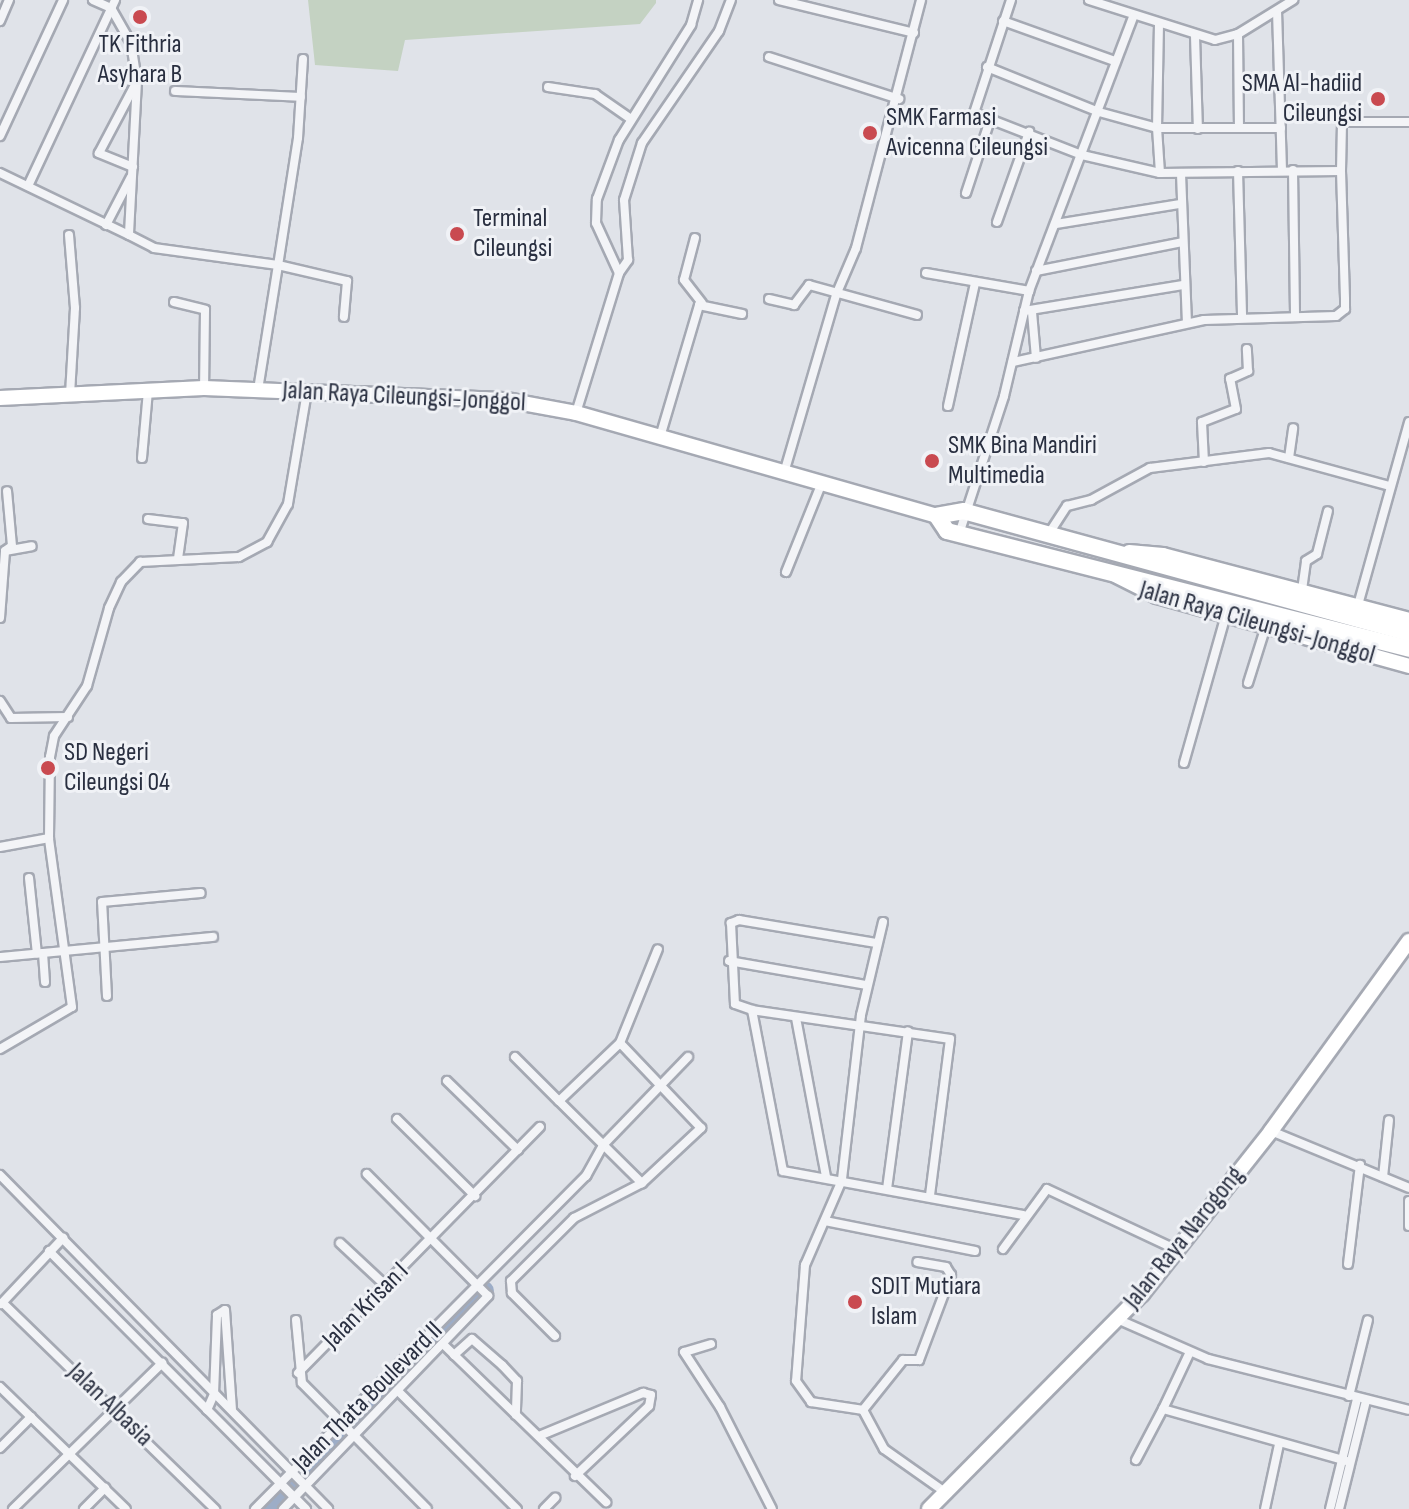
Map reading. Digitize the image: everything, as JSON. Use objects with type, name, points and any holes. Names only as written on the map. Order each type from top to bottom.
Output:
[{"type":"highway","name":"Jalan Raya Cileungsi-Jonggol","points":[[1409,633],[964,511],[937,516],[947,531],[1155,581],[1409,649]]},
{"type":"main road","name":"Jalan Raya Cileungsi-Jonggol","points":[[0,398],[204,388],[506,400],[576,413],[937,516]]},
{"type":"main road","name":"Jalan Raya Cileungsi-Jonggol","points":[[1109,552],[1163,555],[1409,620]]},
{"type":"main road","name":"Jalan Raya Cileungsi-Jonggol","points":[[1110,570],[1131,587],[1409,666]]},
{"type":"main road","name":"Jalan Raya Narogong","points":[[929,1509],[1117,1319],[1177,1250],[1271,1131],[1409,941]]},
{"type":"street","points":[[0,21],[9,0]]},
{"type":"street","points":[[0,136],[63,0]]},
{"type":"street","points":[[93,0],[113,4]]},
{"type":"street","points":[[619,273],[601,239],[597,199],[631,119],[691,25],[698,0]]},
{"type":"street","points":[[576,413],[630,245],[624,200],[642,143],[719,31],[731,0]]},
{"type":"street","points":[[779,0],[914,33]]},
{"type":"street","points":[[784,474],[836,295],[856,248],[899,99],[921,0]]},
{"type":"street","points":[[1011,0],[972,110],[1082,155],[1160,173],[1341,171]]},
{"type":"street","points":[[1089,0],[1159,25],[1215,40],[1238,34],[1277,11],[1287,1]]},
{"type":"street","points":[[113,4],[131,43],[137,81],[129,235]]},
{"type":"street","points":[[28,186],[113,4]]},
{"type":"street","points":[[1277,11],[1282,170]]},
{"type":"street","points":[[1036,358],[1028,312],[1029,291],[1134,15]]},
{"type":"street","points":[[1003,21],[1115,61]]},
{"type":"street","points":[[1159,25],[1157,128],[1160,173]]},
{"type":"street","points":[[1238,34],[1239,128]]},
{"type":"street","points":[[1195,36],[1198,129]]},
{"type":"street","points":[[769,57],[899,99]]},
{"type":"street","points":[[258,390],[301,97],[303,59]]},
{"type":"street","points":[[987,67],[1099,112],[1157,128],[1281,128]]},
{"type":"street","points":[[133,170],[99,153],[137,81]]},
{"type":"street","points":[[548,87],[595,94],[631,119]]},
{"type":"street","points":[[175,91],[301,97]]},
{"type":"street","points":[[966,193],[991,117]]},
{"type":"street","points":[[1013,362],[1187,323],[1242,316],[1336,316],[1345,309],[1342,122],[1409,122]]},
{"type":"street","points":[[997,222],[1029,132]]},
{"type":"street","points":[[106,225],[133,170]]},
{"type":"street","points":[[1293,170],[1295,316]]},
{"type":"street","points":[[1238,171],[1242,316]]},
{"type":"street","points":[[0,173],[154,248],[278,265],[347,281],[344,317]]},
{"type":"street","points":[[1181,174],[1183,285],[1187,323]]},
{"type":"street","points":[[1056,224],[1180,204]]},
{"type":"street","points":[[69,235],[75,308],[70,394]]},
{"type":"street","points":[[695,238],[684,280],[702,303],[742,314]]},
{"type":"street","points":[[1036,271],[1182,242]]},
{"type":"street","points":[[926,273],[1029,291]]},
{"type":"street","points":[[948,406],[975,283]]},
{"type":"street","points":[[769,299],[794,305],[806,284],[836,295],[917,315]]},
{"type":"street","points":[[1028,312],[1183,285]]},
{"type":"street","points":[[174,302],[205,310],[204,388]]},
{"type":"street","points":[[660,437],[702,303]]},
{"type":"street","points":[[959,534],[1028,312]]},
{"type":"street","points":[[1204,462],[1202,422],[1236,409],[1230,379],[1248,371],[1247,349]]},
{"type":"street","points":[[142,458],[148,391]]},
{"type":"street","points":[[0,1049],[72,1007],[67,951],[49,838],[51,745],[87,686],[121,582],[140,562],[248,555],[275,533],[288,504],[307,392]]},
{"type":"street","points":[[1358,605],[1409,422]]},
{"type":"street","points":[[1289,458],[1293,428]]},
{"type":"street","points":[[1048,536],[1067,506],[1091,500],[1150,468],[1260,454],[1289,458],[1390,486]]},
{"type":"street","points":[[786,572],[821,485]]},
{"type":"street","points":[[3,550],[12,546],[7,491]]},
{"type":"street","points":[[1302,590],[1306,561],[1317,554],[1328,511]]},
{"type":"street","points":[[148,519],[183,523],[178,559]]},
{"type":"street","points":[[3,550],[32,546]]},
{"type":"street","points":[[0,618],[3,550]]},
{"type":"street","points":[[1184,763],[1226,615]]},
{"type":"street","points":[[1248,683],[1266,626]]},
{"type":"street","points":[[0,701],[11,718],[68,717]]},
{"type":"street","points":[[0,847],[49,838]]},
{"type":"street","points":[[29,878],[45,982]]},
{"type":"street","points":[[107,996],[102,902],[201,893]]},
{"type":"street","points":[[876,943],[739,920],[730,927],[729,961],[735,1004],[796,1018],[950,1039],[930,1196]]},
{"type":"street","points":[[863,1410],[811,1402],[796,1381],[805,1265],[842,1180],[860,1027],[883,922]]},
{"type":"street","points":[[0,957],[213,937]]},
{"type":"street","points":[[559,1101],[620,1043],[658,949]]},
{"type":"street","points":[[729,961],[867,985]]},
{"type":"street","points":[[752,1010],[779,1165],[790,1175],[826,1177],[1023,1215]]},
{"type":"street","points":[[796,1018],[826,1177]]},
{"type":"street","points":[[887,1189],[908,1031]]},
{"type":"street","points":[[555,1336],[509,1285],[574,1218],[642,1183],[701,1128],[620,1043]]},
{"type":"street","points":[[515,1057],[642,1183]]},
{"type":"street","name":"Jalan Thata Boulevard II","points":[[255,1509],[288,1491],[299,1480],[343,1428],[478,1283],[586,1176],[604,1144],[688,1057]]},
{"type":"street","points":[[447,1081],[518,1150]]},
{"type":"street","points":[[397,1119],[475,1196]]},
{"type":"street","points":[[1383,1177],[1389,1120]]},
{"type":"street","name":"Jalan Krisan I","points":[[298,1373],[435,1239],[540,1127]]},
{"type":"street","points":[[1271,1131],[1360,1165],[1409,1188]]},
{"type":"street","points":[[1348,1264],[1360,1165]]},
{"type":"street","points":[[367,1174],[478,1283]]},
{"type":"street","points":[[0,1175],[328,1509]]},
{"type":"street","points":[[1003,1249],[1023,1215],[1047,1189],[1177,1250]]},
{"type":"street","points":[[1409,1201],[1409,1226]]},
{"type":"street","points":[[825,1221],[975,1251]]},
{"type":"street","points":[[1,1304],[63,1238]]},
{"type":"street","points":[[340,1243],[385,1285]]},
{"type":"street","points":[[49,1251],[306,1509]]},
{"type":"street","points":[[863,1410],[903,1360],[919,1360],[951,1275],[946,1267],[917,1262]]},
{"type":"street","name":"Jalan Thata Boulevard II","points":[[283,1509],[288,1491],[353,1437],[444,1345],[488,1292],[478,1283]]},
{"type":"street","name":"Jalan Albasia","points":[[1,1304],[114,1408],[215,1509]]},
{"type":"street","points":[[207,1410],[214,1394],[217,1315],[225,1310],[230,1323],[232,1409]]},
{"type":"street","points":[[1117,1319],[1190,1352],[1357,1399],[1409,1410]]},
{"type":"street","points":[[296,1320],[298,1373],[343,1428],[427,1509]]},
{"type":"street","points":[[1339,1509],[1368,1320]]},
{"type":"street","points":[[454,1355],[472,1339],[502,1365],[517,1381],[516,1415]]},
{"type":"street","points":[[711,1344],[684,1352],[720,1407],[772,1509]]},
{"type":"street","points":[[444,1345],[539,1436],[575,1476],[606,1502]]},
{"type":"street","points":[[1136,1460],[1190,1352]]},
{"type":"street","points":[[13,1509],[162,1363]]},
{"type":"street","points":[[0,1387],[126,1509]]},
{"type":"street","points":[[399,1392],[517,1509]]},
{"type":"street","points":[[539,1436],[643,1393],[651,1395],[649,1406],[575,1476]]},
{"type":"street","points":[[1163,1409],[1346,1461]]},
{"type":"street","points":[[863,1410],[884,1449],[945,1492]]},
{"type":"street","points":[[0,1448],[31,1417]]},
{"type":"street","points":[[1265,1509],[1279,1444]]},
{"type":"street","points":[[1330,1509],[1346,1461]]},
{"type":"street","points":[[84,1509],[105,1488]]},
{"type":"street","points":[[544,1509],[555,1498]]},
{"type":"green space","points":[[308,0],[656,0],[656,3],[640,24],[405,40],[398,71],[315,65]]},
{"type":"waterway","points":[[268,1509],[484,1291]]},
{"type":"place","name":"TK Fithria Asyhara B","points":[[140,17]]},
{"type":"place","name":"SMA Al-hadiid Cileungsi","points":[[1378,99]]},
{"type":"place","name":"SMK Farmasi Avicenna Cileungsi","points":[[870,133]]},
{"type":"place","name":"Terminal Cileungsi","points":[[457,234]]},
{"type":"place","name":"SMK Bina Mandiri Multimedia","points":[[932,461]]},
{"type":"place","name":"SD Negeri Cileungsi 04","points":[[48,768]]},
{"type":"place","name":"SDIT Mutiara Islam","points":[[855,1302]]}]
